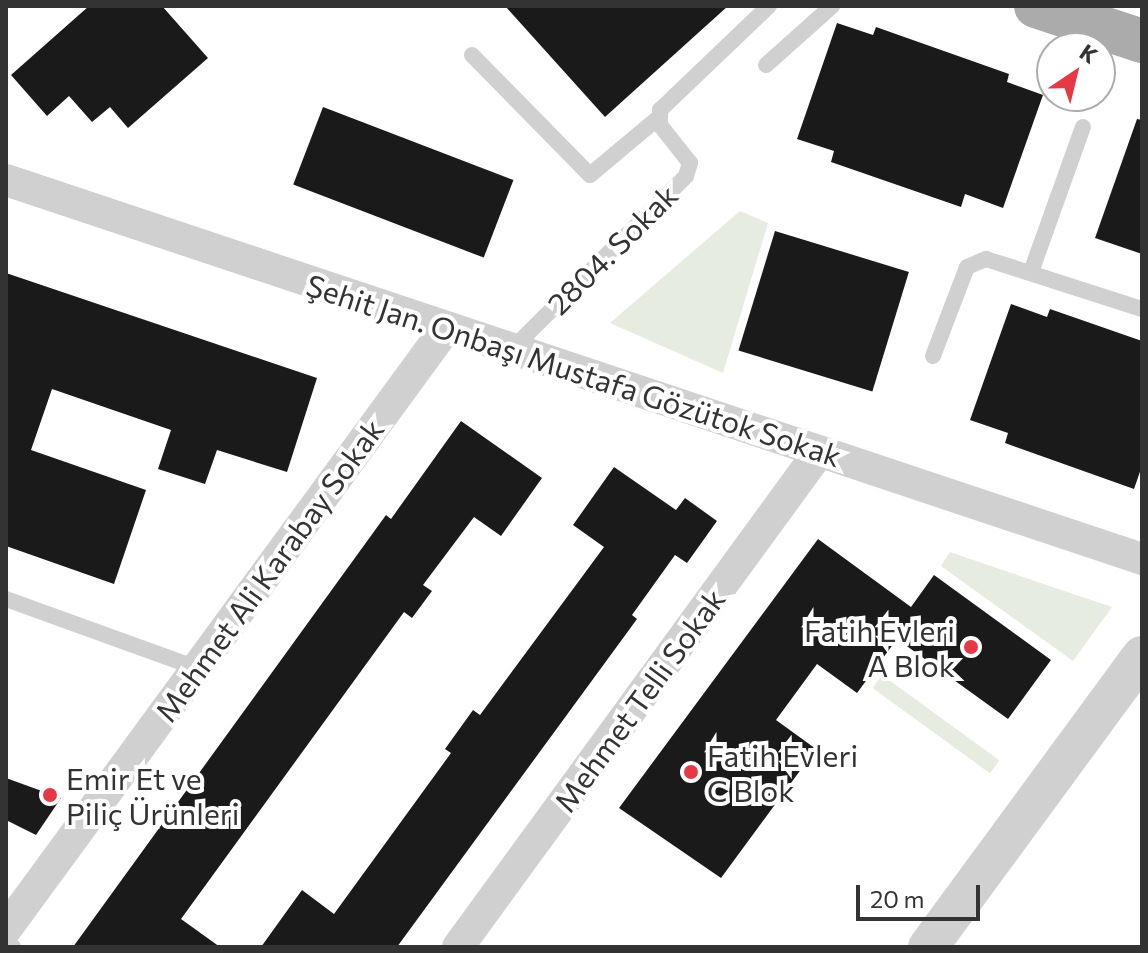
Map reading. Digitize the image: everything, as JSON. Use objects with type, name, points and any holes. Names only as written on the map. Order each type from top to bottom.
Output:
[{"type":"main road","points":[[1036,6],[1142,41]]},
{"type":"street","name":"Şehit Jan. Onbaşı Mustafa Gözütok Sokak","points":[[6,180],[1142,559]]},
{"type":"street","name":"Mehmet Ali Karabay Sokak","points":[[6,929],[447,327]]},
{"type":"street","name":"Mehmet Telli Sokak","points":[[458,947],[819,452]]},
{"type":"street","points":[[928,947],[1142,656]]},
{"type":"lane","points":[[472,55],[590,175],[657,119],[665,105],[769,6]]},
{"type":"lane","points":[[766,65],[832,6]]},
{"type":"lane","name":"2804. Sokak","points":[[512,349],[689,171],[687,157],[657,119]]},
{"type":"lane","points":[[1031,272],[1083,127]]},
{"type":"lane","points":[[933,356],[967,267],[986,259],[1142,309]]},
{"type":"lane","points":[[6,599],[197,668]]},
{"type":"lane","points":[[6,942],[13,947]]},
{"type":"shaded area","points":[[740,211],[768,223],[723,373],[610,323]]},
{"type":"shaded area","points":[[950,552],[1112,607],[1073,661],[941,566]]},
{"type":"shaded area","points":[[882,675],[999,760],[990,773],[873,688]]},
{"type":"building","points":[[89,6],[162,6],[208,58],[128,128],[110,107],[92,122],[69,96],[47,116],[11,75]]},
{"type":"building","points":[[505,6],[728,6],[605,117]]},
{"type":"building","points":[[837,23],[873,35],[876,27],[1009,74],[1007,82],[1036,92],[1037,112],[1003,208],[965,194],[961,207],[831,162],[834,151],[797,139]]},
{"type":"building","points":[[323,107],[513,180],[484,258],[293,184]]},
{"type":"building","points":[[1137,119],[1142,120],[1142,254],[1095,238]]},
{"type":"building","points":[[775,231],[909,272],[872,391],[738,351]]},
{"type":"building","points":[[6,273],[317,378],[287,472],[217,450],[205,484],[158,469],[171,430],[52,389],[31,450],[146,490],[114,584],[6,546]]},
{"type":"building","points":[[1011,304],[1047,317],[1050,309],[1142,341],[1142,466],[1134,489],[1005,443],[1008,433],[970,420]]},
{"type":"building","points":[[461,421],[542,478],[501,536],[474,517],[423,585],[432,591],[412,618],[404,612],[181,919],[220,947],[73,947],[386,515],[391,519]]},
{"type":"building","points":[[614,467],[676,510],[685,498],[717,521],[687,563],[675,555],[632,615],[637,619],[397,947],[261,947],[302,890],[334,914],[451,753],[445,749],[473,710],[480,715],[604,547],[573,525]]},
{"type":"building","points":[[818,539],[911,607],[934,575],[1051,660],[1008,719],[897,639],[857,693],[817,664],[776,720],[816,749],[721,878],[619,808]]},
{"type":"building","points":[[6,778],[61,798],[36,835],[6,820]]},
{"type":"place","name":"Fatih Evleri A Blok","points":[[971,647]]},
{"type":"place","name":"Fatih Evleri C Blok","points":[[691,772]]},
{"type":"place","name":"Emir Et ve Piliç Ürünleri","points":[[50,795]]}]
